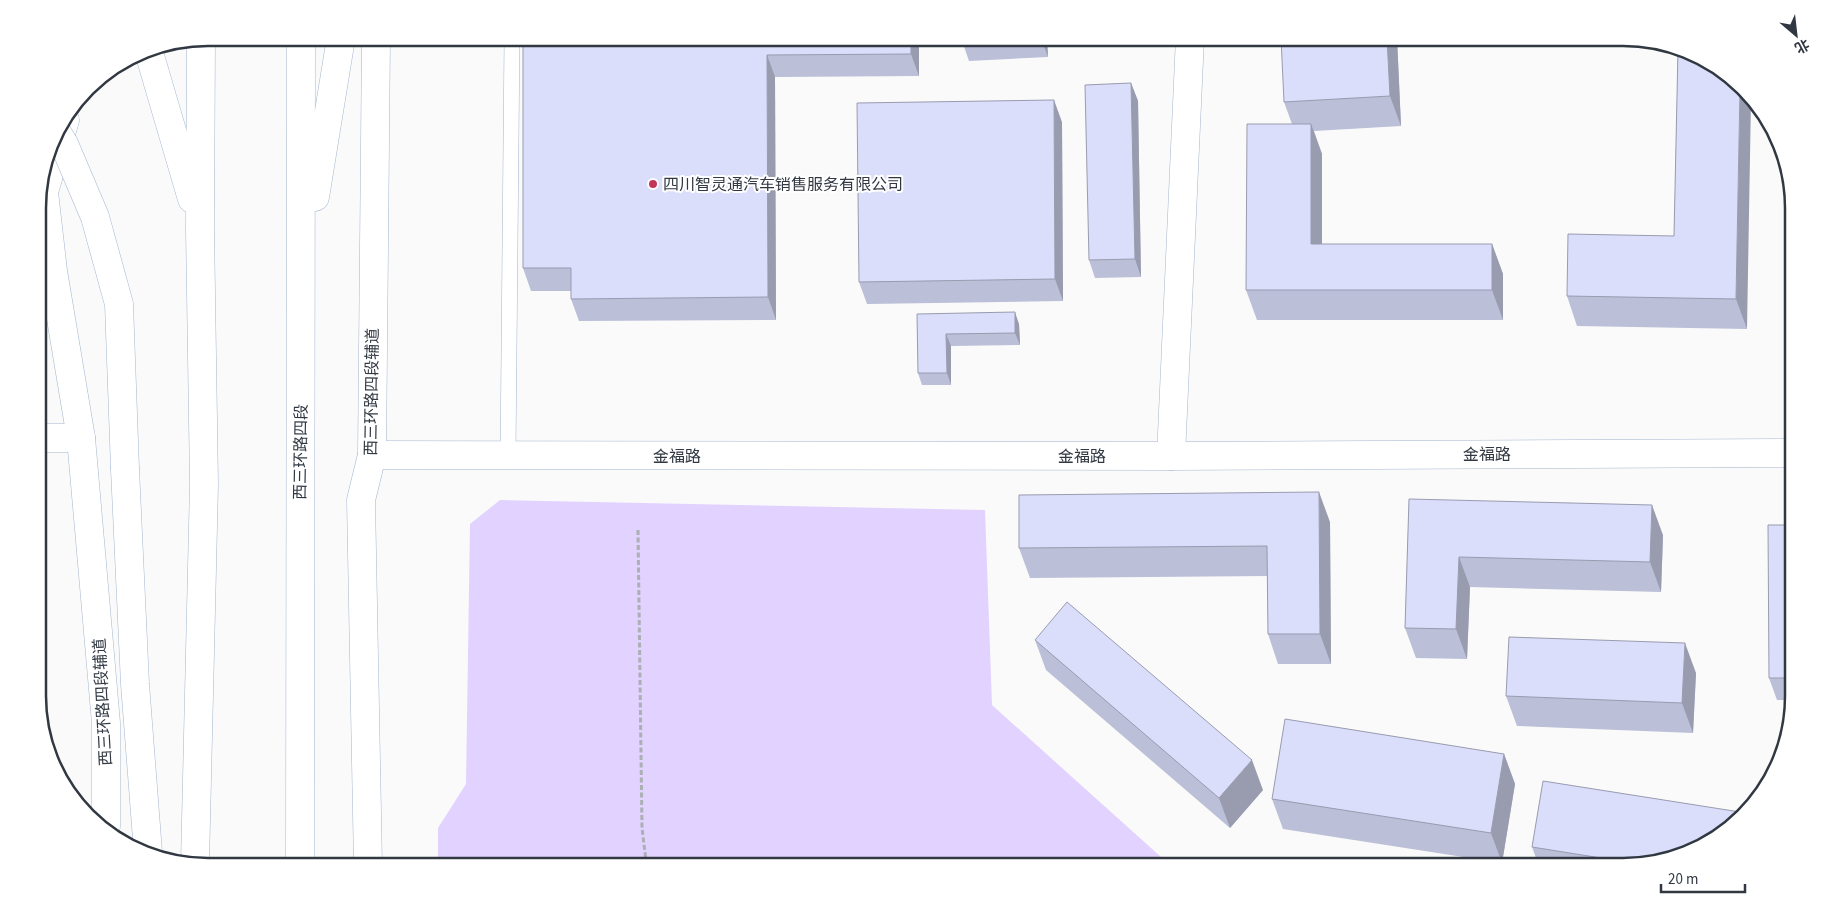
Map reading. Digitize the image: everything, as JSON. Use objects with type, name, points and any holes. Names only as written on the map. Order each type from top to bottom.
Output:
[{"type":"main road","name":"西三环路四段","points":[[300,858],[301,46]]},
{"type":"main road","points":[[302,273],[340,46]]},
{"type":"main road","name":"西三环路四段辅道","points":[[368,858],[361,500],[372,455],[376,46]]},
{"type":"main road","points":[[1170,456],[1190,46]]},
{"type":"main road","points":[[195,857],[204,484],[200,229],[201,47]]},
{"type":"main road","points":[[150,57],[200,229]]},
{"type":"main road","points":[[62,140],[95,217],[119,304],[135,684],[147,845]]},
{"type":"main road","name":"西三环路四段辅道","points":[[47,218],[53,270],[80,438],[106,723],[106,820]]},
{"type":"main road","points":[[47,438],[80,438]]},
{"type":"main road","name":"金福路","points":[[372,455],[1170,456],[1785,452]]},
{"type":"lane","points":[[508,456],[512,46]]},
{"type":"path","points":[[638,530],[642,828],[646,858]]},
{"type":"shaded area","points":[[500,500],[985,510],[992,705],[1161,857],[438,858],[438,828],[466,784],[470,524]]},
{"type":"building","name":"四川智灵通汽车销售服务有限公司","points":[[523,46],[911,46],[911,54],[767,55],[768,297],[571,299],[571,268],[523,268]]},
{"type":"building","points":[[1281,46],[1387,46],[1390,96],[1284,102]]},
{"type":"building","points":[[1678,56],[1713,74],[1740,97],[1736,299],[1567,296],[1568,234],[1674,236]]},
{"type":"building","points":[[1131,83],[1135,259],[1089,260],[1085,85]]},
{"type":"building","points":[[1054,100],[1055,279],[859,282],[857,103]]},
{"type":"building","points":[[1247,124],[1311,124],[1311,244],[1492,244],[1492,290],[1246,290]]},
{"type":"building","points":[[1015,312],[1015,333],[946,334],[947,373],[918,373],[917,314]]},
{"type":"building","points":[[1319,492],[1320,634],[1268,634],[1267,546],[1019,548],[1019,495]]},
{"type":"building","points":[[1409,499],[1652,505],[1650,562],[1459,557],[1456,629],[1405,628]]},
{"type":"building","points":[[1768,525],[1785,525],[1785,678],[1769,678]]},
{"type":"building","points":[[1067,602],[1252,760],[1219,798],[1035,640]]},
{"type":"building","points":[[1509,637],[1685,643],[1682,703],[1506,696]]},
{"type":"building","points":[[1285,719],[1504,754],[1491,833],[1272,799]]},
{"type":"building","points":[[1543,781],[1735,811],[1713,830],[1694,841],[1654,855],[1595,857],[1532,847]]},
{"type":"place","name":"四川智灵通汽车销售服务有限公司","points":[[653,184]]}]
